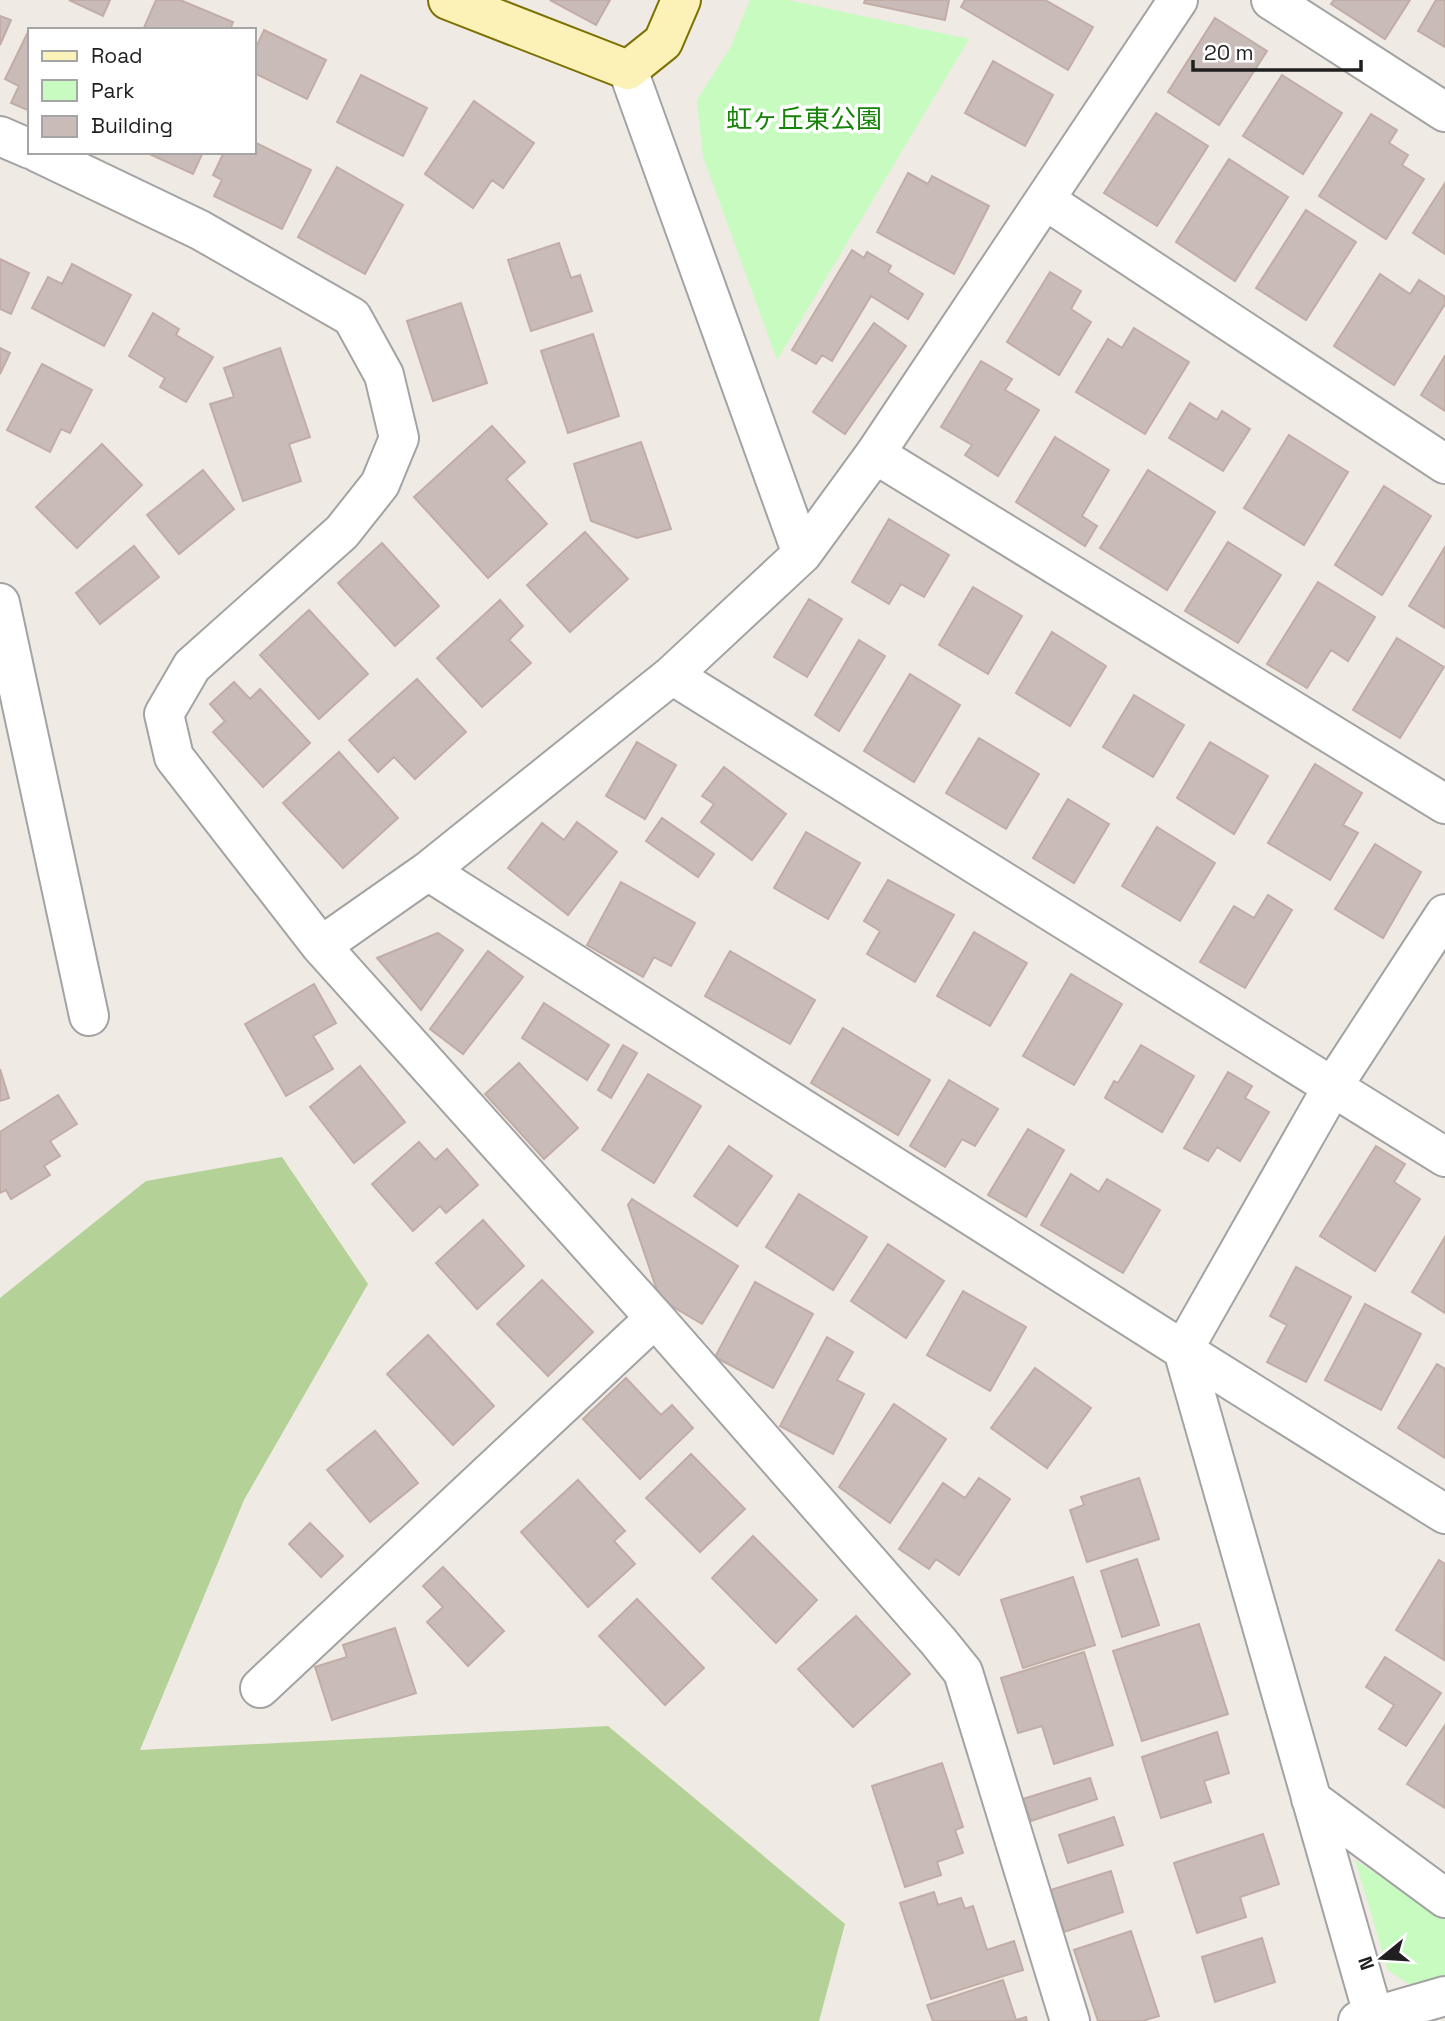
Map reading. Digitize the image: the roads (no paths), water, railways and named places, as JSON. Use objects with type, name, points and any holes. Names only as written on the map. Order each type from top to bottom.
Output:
[{"type":"street","points":[[448,0],[628,70],[802,554]]},
{"type":"street","points":[[628,70],[663,42],[681,0]]},
{"type":"street","points":[[321,946],[428,871],[672,675],[802,554],[875,454],[1178,0]]},
{"type":"street","points":[[1271,0],[1445,112]]},
{"type":"street","points":[[0,136],[28,148]]},
{"type":"street","points":[[41,154],[200,230],[352,317],[384,375],[399,438],[380,484],[342,532],[192,666],[164,714],[174,757],[321,946],[655,1318],[963,1672],[1070,2021]]},
{"type":"street","points":[[1045,200],[1445,464]]},
{"type":"street","points":[[875,454],[1445,804]]},
{"type":"street","points":[[0,603],[89,1016]]},
{"type":"street","points":[[672,675],[1445,1157]]},
{"type":"street","points":[[428,871],[1445,1514]]},
{"type":"street","points":[[1445,914],[1333,1086],[1183,1350],[1311,1799],[1369,2020],[1445,1996]]},
{"type":"street","points":[[260,1688],[655,1318]]},
{"type":"street","points":[[1311,1799],[1445,1898]]},
{"type":"park label","name":"虹ヶ丘東公園","points":[[804,119]]}]
